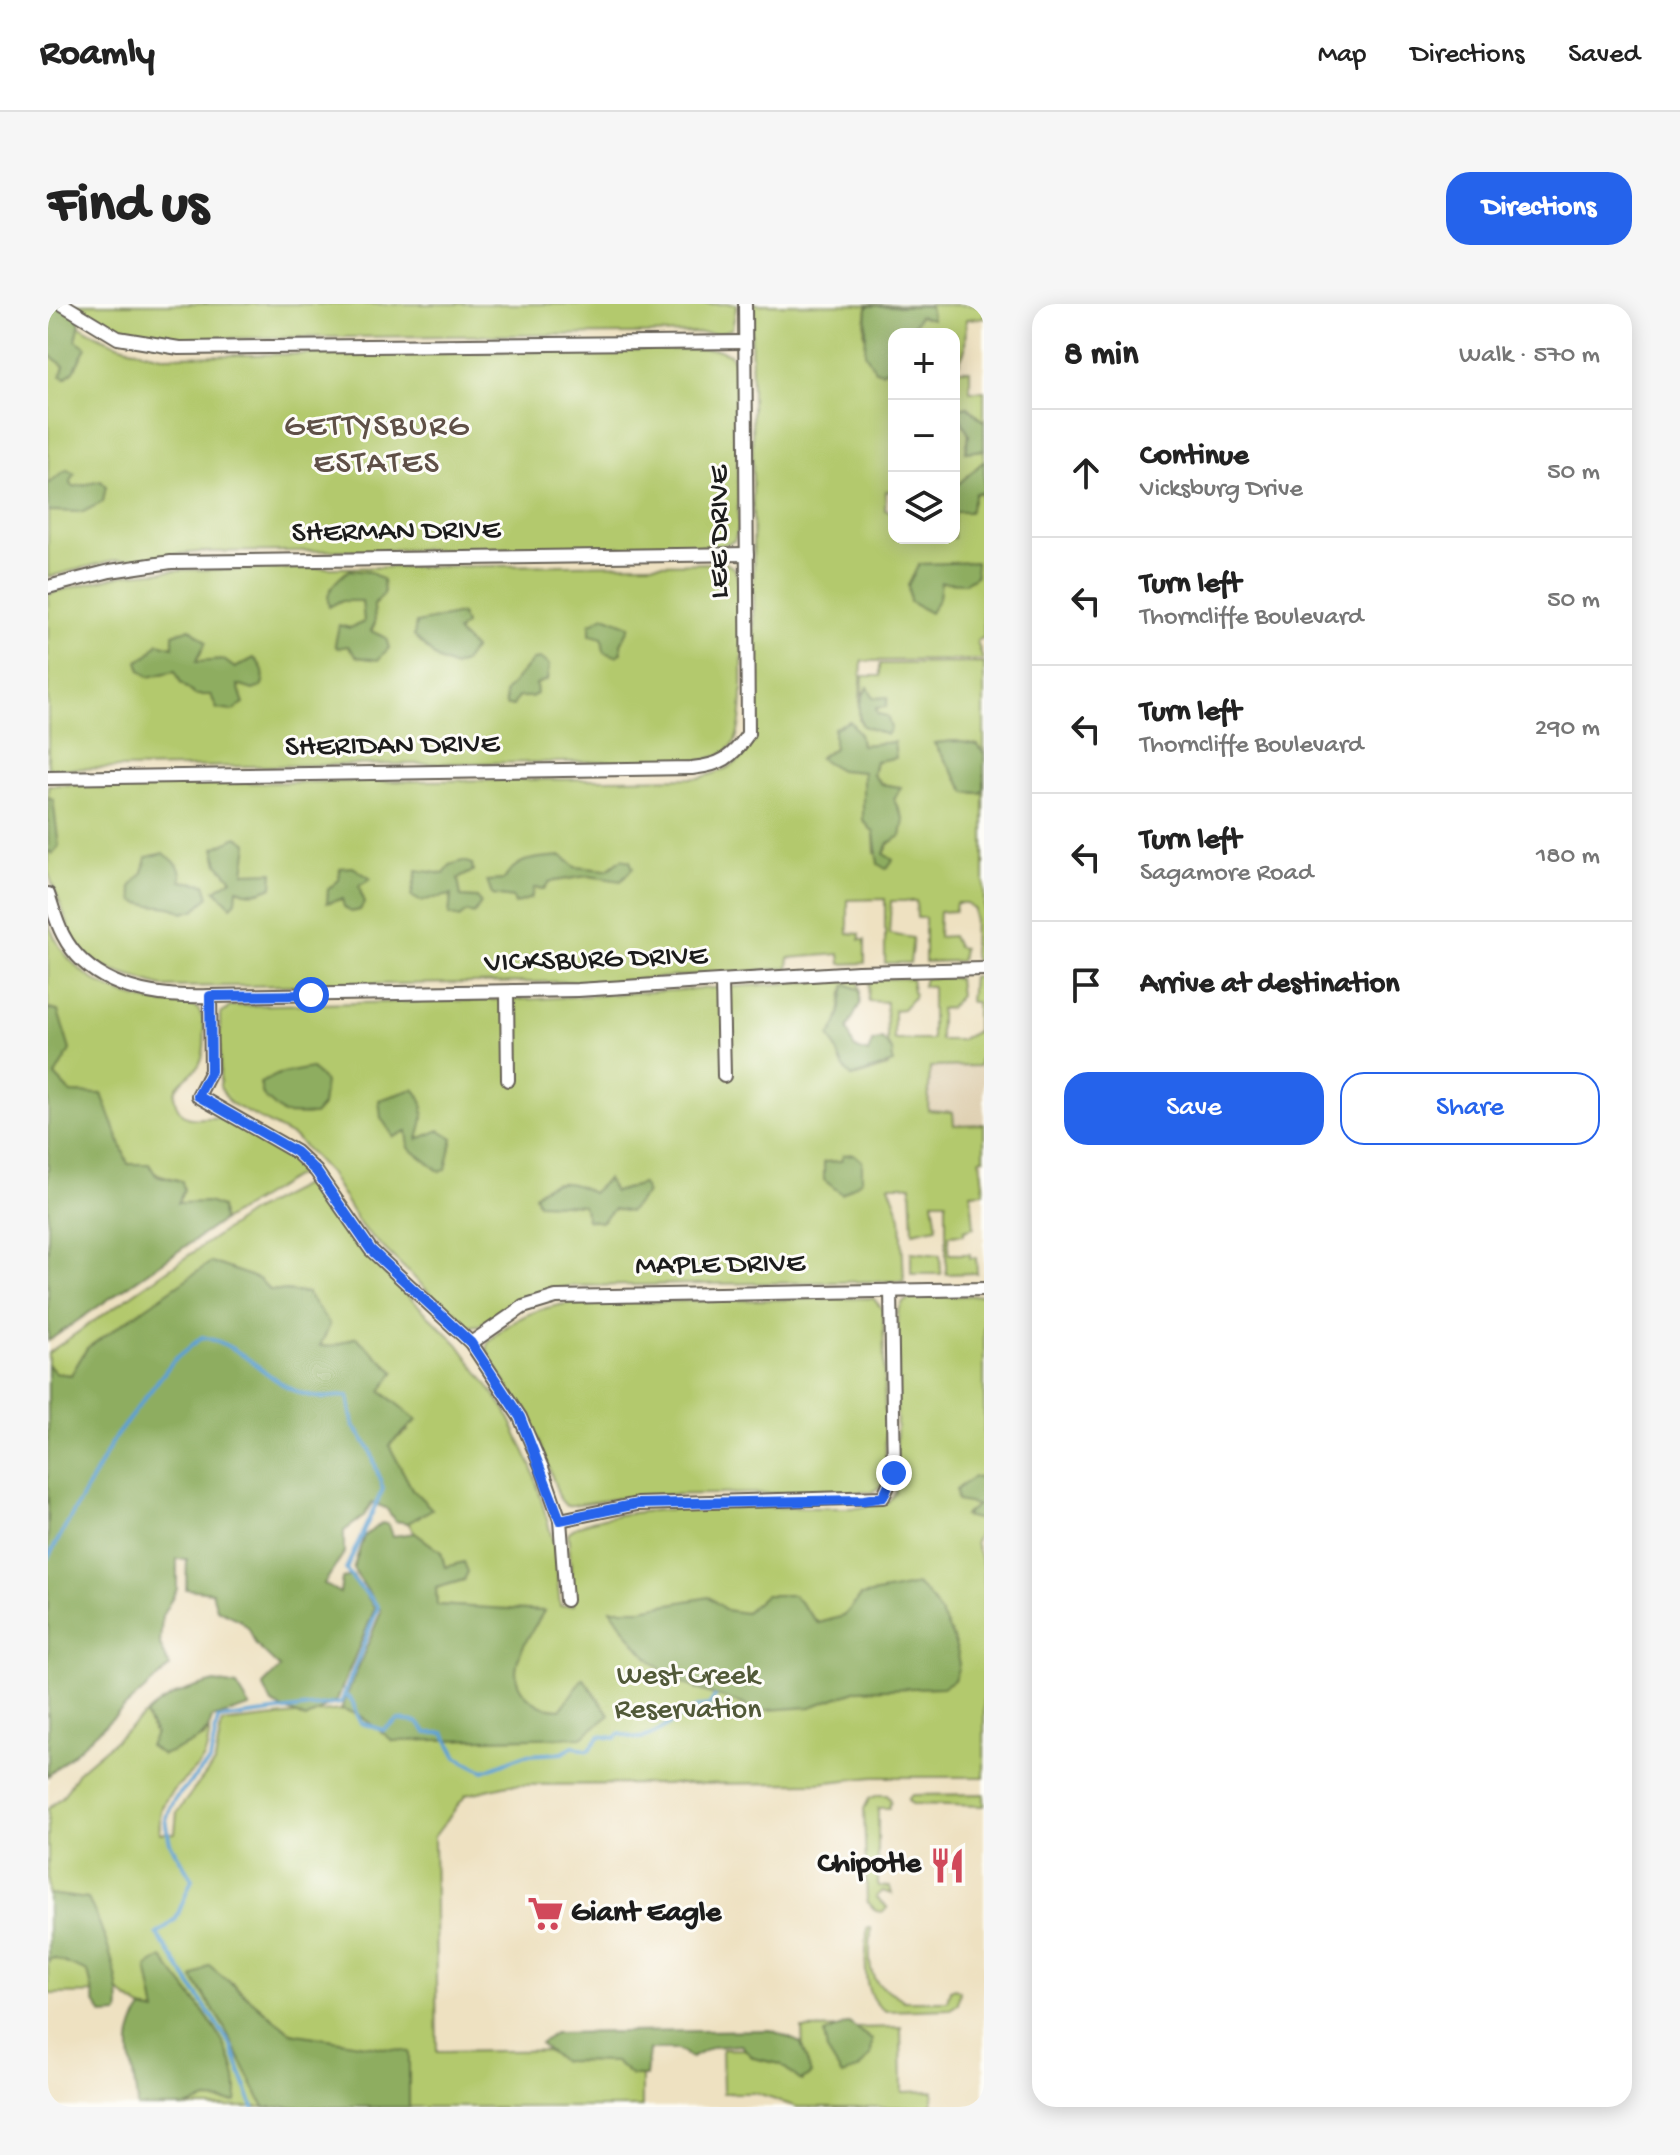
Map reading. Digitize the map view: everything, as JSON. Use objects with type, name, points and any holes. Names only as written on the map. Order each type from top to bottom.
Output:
[{"type":"street","points":[[62,304],[118,338],[179,348],[745,342]]},
{"type":"street","name":"LEE DRIVE","points":[[734,756],[748,734],[745,304]]},
{"type":"street","name":"SHERMAN DRIVE","points":[[48,587],[110,571],[162,563],[747,554]]},
{"type":"street","name":"SHERIDAN DRIVE","points":[[48,778],[692,768],[714,766],[734,756]]},
{"type":"street","name":"VICKSBURG DRIVE","points":[[48,894],[64,938],[89,968],[142,992],[210,996],[507,992],[858,972],[984,969]]},
{"type":"street","points":[[722,982],[724,1076]]},
{"type":"street","points":[[507,992],[508,1080]]},
{"type":"street","points":[[210,996],[211,1071],[198,1096],[296,1152],[316,1171],[371,1250],[471,1343],[520,1417],[560,1520],[566,1600]]},
{"type":"street","name":"MAPLE DRIVE","points":[[471,1343],[523,1307],[552,1297],[984,1289]]},
{"type":"street","points":[[560,1520],[637,1504],[864,1500],[883,1497],[894,1473],[891,1290]]},
{"type":"shaded area","points":[[984,1065],[984,1124],[837,1128],[835,1068]]},
{"type":"green space","points":[[48,304],[102,338],[162,356],[717,349],[730,354],[737,367],[738,529],[734,541],[721,546],[200,552],[114,560],[48,577]]},
{"type":"green space","points":[[48,304],[71,311],[80,323],[76,340],[86,347],[74,371],[65,378],[61,376],[64,366],[48,354]]},
{"type":"green space","points":[[75,304],[737,304],[732,329],[719,333],[172,339],[127,331]]},
{"type":"green space","points":[[751,304],[984,305],[984,318],[966,319],[965,349],[960,361],[960,328],[894,328],[867,307],[864,334],[882,372],[888,368],[888,491],[885,510],[888,511],[888,544],[960,544],[960,512],[969,512],[975,493],[981,493],[984,637],[977,641],[983,660],[862,661],[859,719],[863,726],[878,714],[868,688],[862,694],[863,676],[880,676],[880,664],[984,663],[984,754],[977,745],[955,741],[934,743],[966,792],[981,793],[984,789],[984,961],[975,961],[973,955],[974,909],[966,903],[956,903],[955,911],[939,912],[938,937],[952,936],[957,947],[963,948],[961,961],[925,962],[925,918],[917,918],[916,901],[891,901],[889,934],[913,938],[910,963],[885,963],[885,899],[848,900],[848,933],[860,934],[860,940],[865,940],[865,963],[841,964],[840,954],[789,958],[788,968],[620,981],[165,987],[113,971],[92,960],[74,940],[48,872],[48,785],[699,778],[724,769],[741,758],[754,729]],"holes":[[[894,742],[876,761],[873,775],[895,802],[901,818],[901,835],[889,843],[884,854],[875,853],[874,833],[863,819],[863,771],[820,757],[834,748]]]},
{"type":"green space","points":[[867,306],[930,306],[932,319],[919,316],[910,328],[888,328],[888,368],[882,372],[875,370],[865,353]]},
{"type":"green space","points":[[960,370],[970,370],[970,391],[984,391],[984,422],[967,406],[960,409]]},
{"type":"green space","points":[[967,406],[984,422],[984,450],[966,452],[969,435],[960,417],[960,408]]},
{"type":"green space","points":[[960,418],[969,435],[966,451],[984,450],[984,461],[960,483]]},
{"type":"green space","points":[[984,461],[984,491],[975,493],[970,512],[960,512],[960,483]]},
{"type":"green space","points":[[67,470],[75,474],[70,483],[73,487],[101,481],[106,486],[103,502],[83,512],[48,511],[48,484]]},
{"type":"green space","points":[[976,562],[976,576],[965,583],[941,582],[939,598],[930,613],[910,602],[908,585],[919,564]]},
{"type":"green space","points":[[726,563],[735,569],[739,583],[741,710],[735,741],[722,754],[709,759],[48,769],[48,595],[54,592],[127,574],[177,570]]},
{"type":"green space","points":[[349,570],[370,572],[383,580],[384,594],[374,605],[375,623],[371,631],[386,638],[389,648],[378,660],[357,657],[348,646],[337,648],[335,644],[339,625],[350,628],[364,622],[362,601],[340,601],[329,607],[330,590]]},
{"type":"green space","points":[[461,614],[465,625],[457,632],[474,649],[463,663],[454,667],[438,660],[414,636],[416,623]]},
{"type":"green space","points":[[604,616],[630,626],[621,644],[622,653],[616,656],[604,652],[602,638],[590,635],[590,624]]},
{"type":"green space","points":[[190,628],[206,642],[196,662],[224,660],[235,668],[254,658],[259,664],[264,675],[261,687],[253,690],[238,685],[244,704],[232,711],[217,709],[211,695],[195,695],[181,683],[175,671],[149,677],[141,671],[138,661],[149,655],[158,643],[173,647],[173,634]]},
{"type":"green space","points":[[541,659],[549,665],[547,680],[536,684],[537,694],[518,697],[513,706],[506,706],[505,692],[533,660]]},
{"type":"green space","points":[[868,687],[874,698],[888,697],[886,707],[876,708],[878,714],[887,716],[891,728],[887,735],[863,726],[859,716]]},
{"type":"green space","points":[[850,721],[859,733],[861,745],[894,742],[896,758],[876,761],[873,775],[881,784],[901,787],[894,800],[904,820],[901,836],[889,843],[884,854],[893,860],[886,869],[878,864],[874,833],[863,820],[863,772],[840,770],[819,758],[834,748],[834,728]]},
{"type":"green space","points":[[955,741],[978,745],[984,754],[984,789],[981,793],[966,792],[934,743]]},
{"type":"green space","points":[[48,797],[53,799],[59,846],[52,854],[48,850]]},
{"type":"green space","points":[[237,837],[248,843],[244,873],[273,872],[272,887],[255,892],[237,889],[236,901],[231,906],[215,890],[232,879],[218,864],[214,848]]},
{"type":"green space","points":[[163,853],[177,864],[181,881],[205,884],[209,897],[194,910],[183,913],[134,901],[131,887],[143,872],[147,857]]},
{"type":"green space","points":[[562,856],[575,867],[607,870],[622,859],[630,861],[633,868],[621,881],[588,876],[549,882],[544,889],[534,888],[531,898],[515,904],[513,898],[492,895],[487,881],[504,880],[521,862]]},
{"type":"green space","points":[[463,861],[472,864],[473,871],[458,879],[461,897],[477,898],[481,903],[474,914],[467,912],[459,918],[449,915],[451,895],[420,901],[411,896],[417,870],[444,874],[450,865]]},
{"type":"green space","points":[[353,867],[371,879],[359,886],[364,903],[360,910],[351,912],[344,907],[342,899],[327,903],[328,889],[339,880],[340,868]]},
{"type":"green space","points":[[48,921],[65,954],[77,967],[106,987],[158,1003],[187,1004],[199,1011],[204,1026],[203,1052],[199,1065],[175,1091],[180,1112],[191,1118],[217,1118],[234,1124],[306,1170],[222,1221],[221,1207],[177,1203],[181,1181],[128,1165],[116,1135],[48,1199],[58,1011],[48,1009]]},
{"type":"green space","points":[[972,977],[984,977],[984,1056],[980,1057],[979,1066],[930,1067],[928,1110],[953,1112],[954,1125],[984,1124],[984,1158],[980,1159],[984,1192],[971,1193],[974,1227],[964,1230],[964,1234],[949,1235],[949,1254],[970,1254],[970,1258],[976,1258],[977,1273],[946,1274],[946,1201],[933,1201],[937,1227],[913,1232],[911,1185],[889,1185],[901,1217],[904,1281],[570,1286],[523,1298],[479,1325],[465,1327],[361,1226],[329,1173],[296,1138],[230,1103],[220,1087],[220,1015],[231,1006],[537,999],[858,979],[860,990],[847,984],[842,996],[841,1019],[836,1029],[836,1046],[852,1077],[888,1067],[886,1002],[868,1001],[869,979],[911,978],[914,997],[903,1009],[894,1010],[894,1040],[932,1040],[932,986],[923,986],[925,978],[958,978],[960,996],[949,1008],[940,1009],[940,1040],[960,1040],[976,1032],[976,1002],[970,1002]],"holes":[[[862,1162],[849,1187],[824,1180],[824,1163]]]},
{"type":"green space","points":[[846,984],[860,990],[860,1004],[847,1029],[854,1048],[868,1053],[872,1042],[882,1039],[892,1050],[893,1063],[852,1077],[844,1068],[829,1036],[839,1017]]},
{"type":"green space","points":[[48,1009],[58,1011],[70,1050],[55,1076],[71,1093],[102,1094],[128,1164],[149,1164],[156,1175],[182,1181],[184,1190],[178,1203],[207,1202],[221,1207],[222,1221],[48,1341]]},
{"type":"green space","points":[[311,1068],[325,1082],[322,1106],[314,1115],[283,1114],[263,1096],[260,1083],[279,1074]]},
{"type":"green space","points":[[414,1089],[423,1106],[418,1139],[440,1130],[453,1138],[446,1169],[440,1172],[409,1148],[407,1131],[394,1137],[381,1118],[379,1100]]},
{"type":"green space","points":[[854,1154],[862,1161],[862,1180],[842,1194],[824,1180],[824,1162],[841,1161],[843,1155]]},
{"type":"green space","points":[[607,1179],[614,1192],[642,1184],[647,1193],[629,1212],[614,1209],[601,1222],[587,1220],[583,1205],[538,1203],[535,1195],[555,1183],[578,1186],[592,1193]]},
{"type":"green space","name":"West Creek Reservation","points":[[313,1180],[360,1249],[458,1344],[505,1409],[532,1467],[554,1545],[560,1606],[574,1605],[568,1533],[589,1522],[621,1514],[661,1510],[858,1508],[888,1502],[896,1492],[898,1312],[903,1302],[911,1298],[984,1295],[984,1479],[973,1477],[978,1505],[965,1516],[984,1521],[975,1542],[984,1570],[984,1777],[873,1777],[819,1783],[508,1785],[466,1795],[434,1837],[437,2052],[642,2049],[642,2107],[409,2107],[409,2053],[402,2107],[162,2107],[156,2013],[143,2009],[120,1993],[48,1994],[48,1809],[63,1796],[78,1772],[145,1715],[155,1735],[203,1738],[210,1730],[202,1761],[166,1799],[162,1808],[160,1833],[175,1833],[177,1812],[215,1762],[222,1723],[341,1710],[358,1714],[500,1609],[437,1605],[436,1588],[464,1580],[445,1567],[441,1552],[415,1533],[408,1523],[431,1509],[412,1489],[388,1444],[408,1431],[381,1390],[333,1346],[319,1346],[307,1293],[270,1290],[87,1348],[71,1375],[55,1373],[48,1364],[48,1353],[251,1212]],"holes":[[[227,1979],[291,2033],[254,2042]]]},
{"type":"green space","points":[[911,1252],[940,1255],[941,1274],[911,1274]]},
{"type":"green space","points":[[211,1262],[259,1279],[270,1290],[307,1293],[330,1325],[320,1346],[333,1346],[356,1337],[395,1372],[381,1391],[417,1420],[389,1445],[412,1489],[432,1509],[408,1523],[395,1521],[386,1508],[372,1503],[363,1517],[344,1531],[344,1553],[324,1584],[340,1593],[342,1578],[353,1576],[375,1608],[337,1700],[306,1719],[272,1704],[263,1685],[280,1668],[255,1644],[249,1629],[240,1620],[217,1609],[212,1592],[186,1589],[187,1559],[177,1559],[177,1589],[162,1616],[160,1645],[170,1667],[48,1776],[48,1364],[55,1373],[71,1375],[87,1348]]},
{"type":"green space","points":[[873,1298],[883,1310],[886,1476],[881,1486],[872,1492],[640,1495],[566,1506],[560,1499],[539,1440],[487,1352],[488,1342],[516,1320],[536,1311],[571,1303]]},
{"type":"green space","points":[[973,1477],[984,1479],[984,1521],[964,1516],[977,1505],[957,1501],[956,1490]]},
{"type":"green space","points":[[382,1523],[389,1525],[393,1536],[415,1533],[441,1552],[445,1567],[464,1562],[468,1572],[464,1580],[436,1588],[437,1605],[544,1611],[525,1642],[517,1665],[519,1686],[531,1700],[542,1706],[561,1709],[583,1678],[610,1715],[582,1737],[393,1741],[358,1714],[341,1710],[381,1611],[353,1569],[364,1536]]},
{"type":"green space","points":[[917,1585],[950,1631],[959,1662],[954,1680],[943,1687],[858,1690],[811,1707],[753,1711],[743,1704],[680,1681],[652,1662],[611,1609],[641,1609],[709,1597],[726,1610],[745,1613],[765,1595],[794,1595],[818,1623],[844,1616],[861,1596]]},
{"type":"green space","points":[[215,1682],[237,1686],[250,1707],[212,1718],[206,1733],[187,1746],[163,1755],[149,1746],[155,1734],[145,1715],[169,1698]]},
{"type":"green space","points":[[984,1794],[984,1806],[912,1804],[908,1800],[912,1795]]},
{"type":"green space","points":[[887,1795],[891,1800],[889,1808],[878,1808],[878,1886],[890,1887],[892,1894],[882,1891],[876,1897],[888,1908],[883,1912],[876,1911],[867,1901],[864,1809],[869,1799]]},
{"type":"green space","points":[[48,1894],[88,1899],[115,1972],[119,2014],[103,2015],[95,2002],[88,1972],[53,1958],[48,1961]]},
{"type":"green space","points":[[867,1928],[871,1928],[871,1971],[880,1985],[904,2001],[947,2001],[950,1990],[955,1988],[960,1991],[958,2004],[950,2009],[886,2011],[877,2005],[871,1996],[866,1974]]},
{"type":"green space","points":[[162,1957],[224,2044],[237,2083],[236,2102],[207,2100],[185,2107],[137,2107],[130,2056],[131,2033],[143,2009],[156,2012],[147,1967]]},
{"type":"green space","points":[[209,1965],[291,2033],[409,2052],[409,2107],[264,2107],[223,2025],[193,1978]]},
{"type":"green space","points":[[849,2023],[872,2040],[871,2055],[858,2070],[842,2075],[827,2051],[824,2034]]},
{"type":"green space","points":[[901,2027],[902,2092],[933,2091],[932,2107],[797,2107],[754,2093],[723,2093],[722,2049],[803,2050],[802,2029]]},
{"type":"green space","points":[[771,2030],[801,2043],[811,2074],[801,2081],[780,2064],[753,2058],[741,2045],[712,2047],[691,2058],[677,2050],[649,2050],[646,2076],[632,2076],[616,2062],[561,2061],[540,2044],[554,2033]]},
{"type":"waterway","points":[[48,1558],[116,1436],[173,1361],[202,1337],[234,1349],[273,1378],[301,1393],[321,1397],[348,1396],[353,1425],[370,1449],[383,1489],[346,1569],[378,1607],[341,1703],[218,1719],[210,1761],[173,1801],[165,1820],[170,1843],[192,1879],[176,1919],[157,1934],[232,2047],[253,2107]]},
{"type":"waterway","points":[[344,1694],[352,1701],[361,1723],[383,1730],[399,1720],[417,1722],[427,1733],[444,1733],[457,1757],[484,1771],[525,1755],[563,1753],[573,1746],[588,1751],[600,1736],[648,1736],[690,1711],[709,1705],[715,1697]]},
{"type":"place","name":"Chipotle","points":[[947,1865]]},
{"type":"place","name":"Giant Eagle","points":[[545,1914]]},
{"type":"district","name":"GETTYSBURG ESTATES","points":[[377,446]]},
{"type":"route","points":[[311,995],[210,996],[211,1071],[198,1096],[296,1152],[316,1171],[371,1250],[471,1343],[520,1417],[560,1520],[637,1504],[864,1500],[883,1497],[890,1488],[894,1473]]}]
